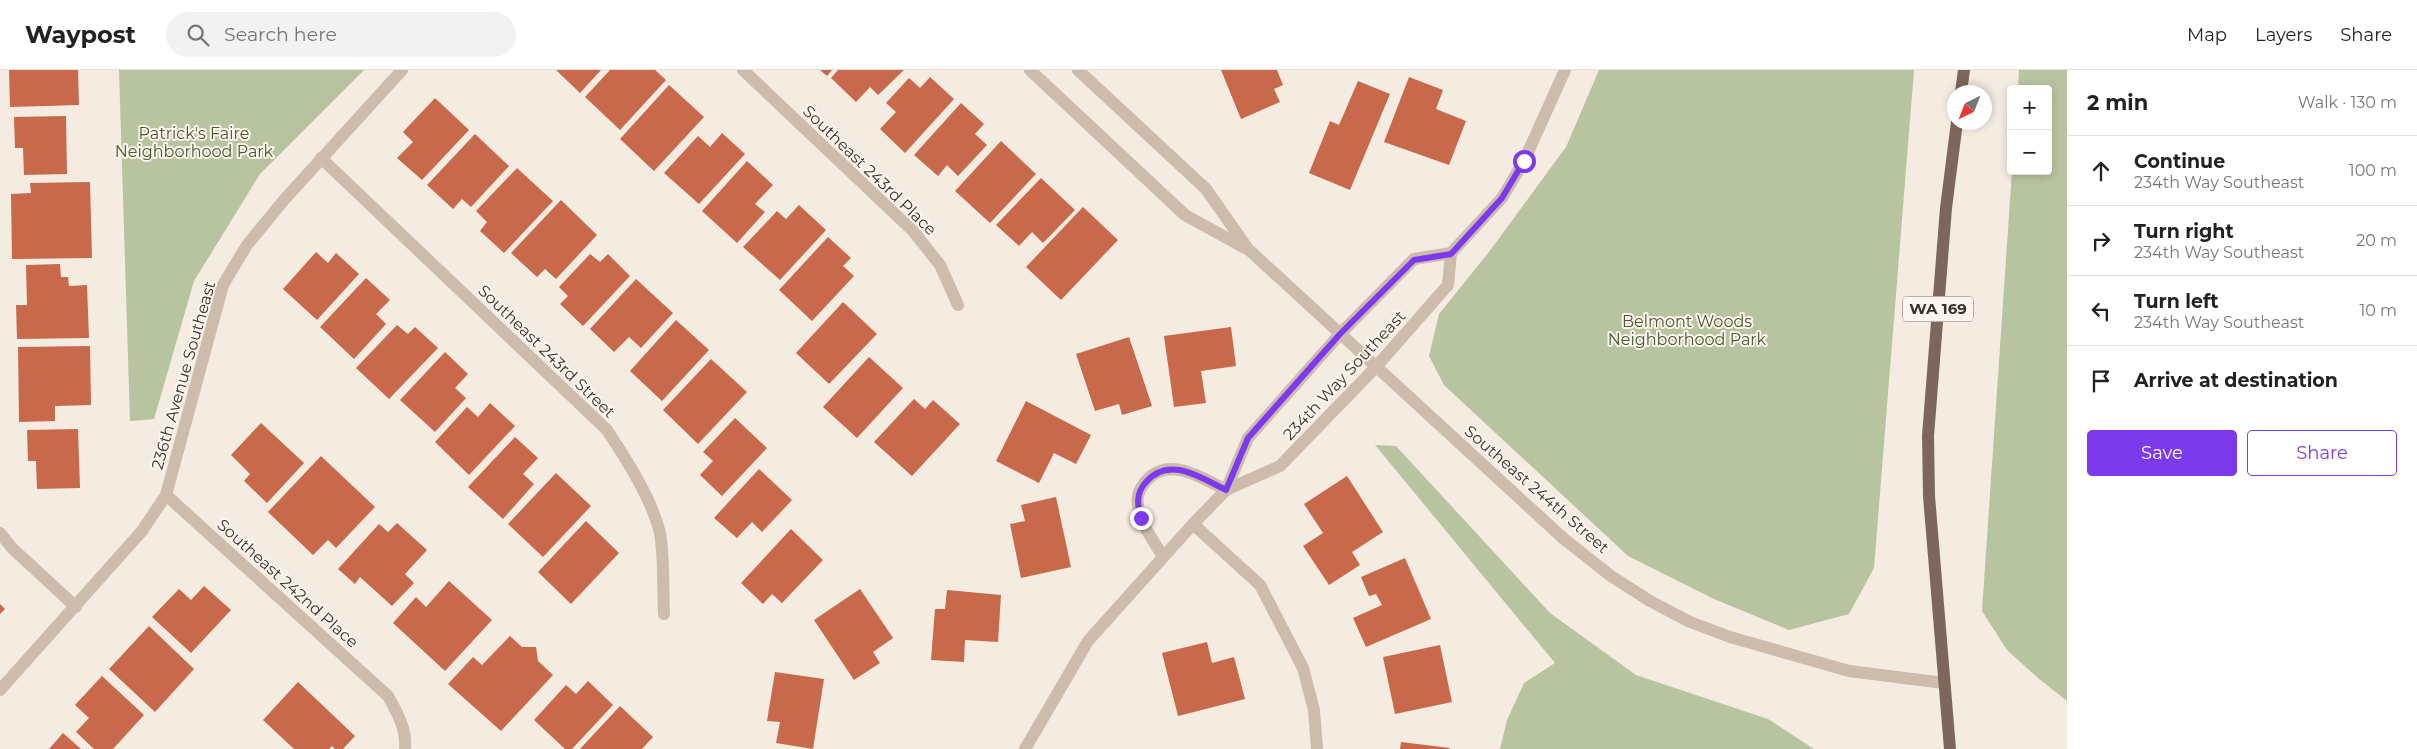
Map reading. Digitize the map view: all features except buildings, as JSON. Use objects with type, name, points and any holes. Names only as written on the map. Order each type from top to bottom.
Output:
[{"type":"main road","points":[[1962,85],[1964,70]]},
{"type":"main road","name":"WA 169","points":[[1950,749],[1929,496],[1928,436],[1946,208],[1956,130]]},
{"type":"street","name":"236th Avenue Southeast","points":[[0,690],[76,608],[142,531],[166,495],[223,284],[247,245],[322,158],[402,70]]},
{"type":"street","name":"Southeast 243rd Place","points":[[743,70],[913,231],[940,265],[958,305]]},
{"type":"street","name":"Southeast 244th Street","points":[[1030,70],[1185,215],[1248,249]]},
{"type":"street","name":"Southeast 244th Street","points":[[1078,70],[1206,189],[1248,249],[1564,539],[1611,576],[1650,601],[1690,622],[1762,648],[1849,671],[1944,682]]},
{"type":"street","points":[[1451,254],[1502,198],[1524,161],[1565,70]]},
{"type":"street","name":"Southeast 243rd Street","points":[[322,158],[607,430],[640,486],[660,533],[664,614]]},
{"type":"street","name":"234th Way Southeast","points":[[1026,749],[1088,641],[1226,490],[1248,438],[1340,334],[1414,260],[1451,254],[1448,285],[1376,367],[1280,466],[1226,490]]},
{"type":"street","points":[[1163,557],[1141,518],[1137,504],[1140,488],[1154,472],[1169,469],[1186,471],[1226,490]]},
{"type":"street","name":"Southeast 242nd Place","points":[[166,495],[388,696],[398,716],[406,740],[405,749]]},
{"type":"street","points":[[1193,524],[1253,578],[1265,594],[1303,668],[1314,710],[1317,749]]},
{"type":"street","points":[[0,533],[12,548],[76,608]]},
{"type":"green space","name":"Patrick's Faire Neighborhood Park","points":[[119,70],[364,70],[260,174],[194,281],[154,419],[130,421]]},
{"type":"green space","name":"Belmont Woods Neighborhood Park","points":[[1599,70],[1914,70],[1874,568],[1849,614],[1789,630],[1714,599],[1628,556],[1444,385],[1429,356],[1439,314],[1489,252],[1566,147]]},
{"type":"green space","points":[[2019,70],[2067,70],[2067,701],[2007,650],[1982,611],[2012,175],[2052,175],[2052,85],[2018,85]]},
{"type":"green space","points":[[1375,445],[1396,446],[1550,613],[1636,675],[1768,719],[1814,749],[1500,749],[1507,720],[1524,683],[1555,663]]},
{"type":"route","points":[[1141,518],[1137,504],[1140,488],[1154,472],[1169,469],[1186,471],[1226,490],[1248,438],[1340,334],[1414,260],[1451,254],[1502,198],[1524,161]]}]
